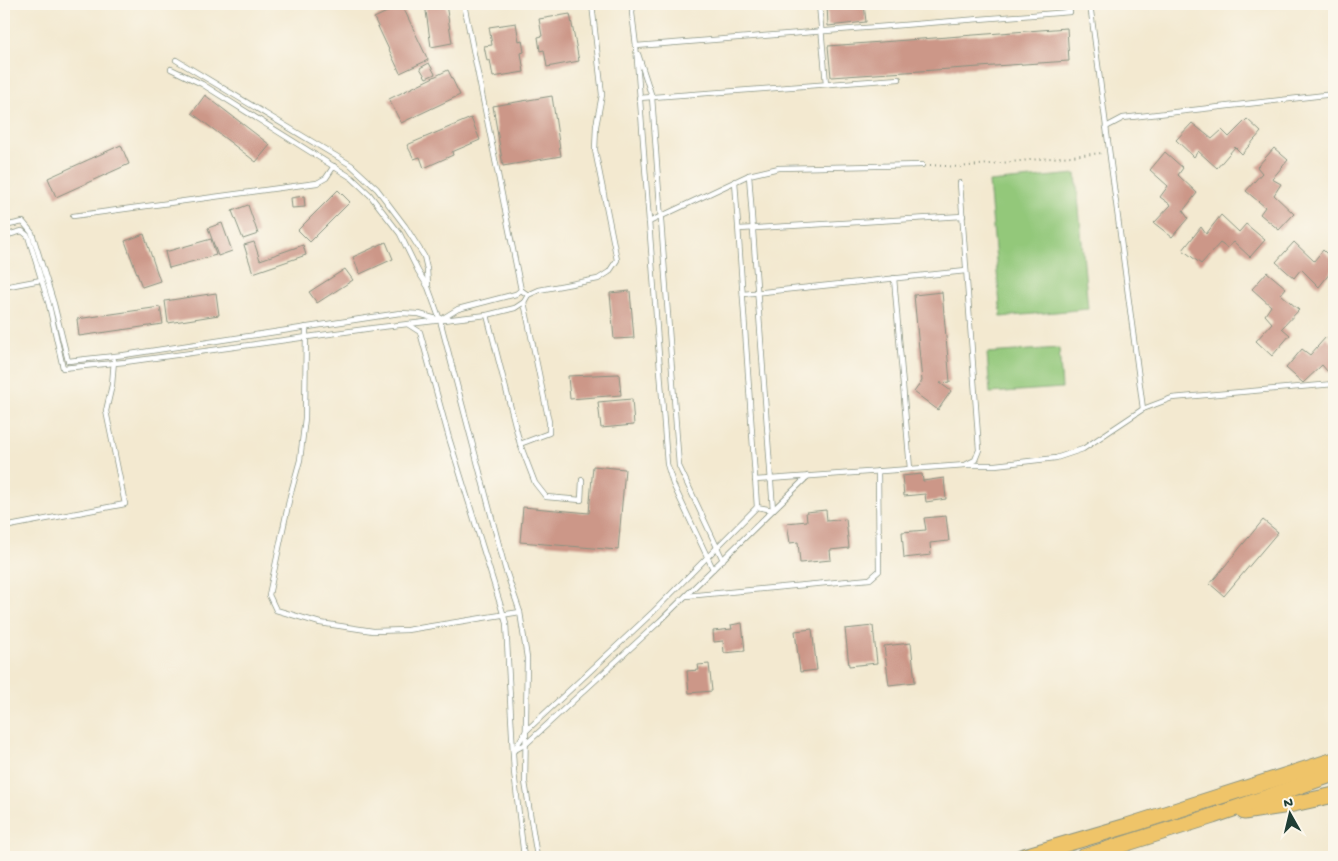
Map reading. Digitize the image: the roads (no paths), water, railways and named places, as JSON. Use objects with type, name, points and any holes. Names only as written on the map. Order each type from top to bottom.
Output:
[{"type":"highway","points":[[1021,857],[1127,826],[1334,760]]},
{"type":"highway","points":[[1083,857],[1110,852],[1334,774]]},
{"type":"highway","points":[[1213,816],[1271,808],[1334,796]]},
{"type":"lane","points":[[464,4],[521,290],[528,295]]},
{"type":"lane","points":[[4,236],[22,231],[28,236],[49,306],[63,368],[487,315],[515,308],[524,302],[528,295],[539,290],[598,279],[609,272],[617,260],[594,150],[602,95],[592,4]]},
{"type":"lane","points":[[633,4],[632,13],[667,464],[673,484],[713,569]]},
{"type":"lane","points":[[818,4],[826,84]]},
{"type":"lane","points":[[1090,4],[1143,409]]},
{"type":"lane","points":[[636,46],[1070,12]]},
{"type":"lane","points":[[636,46],[652,97],[679,466],[722,560]]},
{"type":"lane","points":[[176,60],[351,165],[377,189],[405,226],[424,256],[428,287]]},
{"type":"lane","points":[[171,69],[202,84],[352,178],[370,194],[400,234],[428,287],[440,320],[504,568],[520,612],[527,658],[525,782],[537,857]]},
{"type":"lane","points":[[639,98],[899,79]]},
{"type":"lane","points":[[1106,127],[1123,118],[1334,94]]},
{"type":"lane","points":[[649,222],[735,181],[779,168],[922,165]]},
{"type":"lane","points":[[72,216],[317,183],[326,178],[334,166]]},
{"type":"lane","points":[[749,176],[773,510]]},
{"type":"lane","points":[[513,751],[526,731],[652,613],[757,507],[735,181]]},
{"type":"lane","points":[[960,183],[979,450],[975,460],[966,465]]},
{"type":"lane","points":[[739,229],[963,216]]},
{"type":"lane","points":[[4,226],[24,222],[32,233],[54,304],[68,362],[400,313],[419,314],[440,320],[458,309],[516,294],[521,290]]},
{"type":"lane","points":[[743,294],[966,271]]},
{"type":"lane","points":[[894,278],[910,469]]},
{"type":"lane","points":[[4,287],[41,280]]},
{"type":"lane","points":[[520,444],[549,433],[549,422],[524,302]]},
{"type":"lane","points":[[487,315],[520,444],[534,482],[546,496],[581,500],[582,480]]},
{"type":"lane","points":[[409,325],[420,332],[449,438],[506,622],[513,751],[524,857]]},
{"type":"lane","points":[[306,327],[305,418],[300,460],[290,496],[269,595],[276,610],[320,623],[373,631],[407,630],[520,612]]},
{"type":"lane","points":[[4,527],[125,504],[106,411],[112,385],[113,356]]},
{"type":"lane","points":[[755,480],[966,465],[995,465],[1056,458],[1083,449],[1143,409],[1172,398],[1334,384]]},
{"type":"lane","points":[[686,596],[870,580],[879,571],[878,471]]},
{"type":"lane","points":[[513,751],[526,744],[686,596],[808,476]]},
{"type":"lane","points":[[757,507],[773,510]]}]
